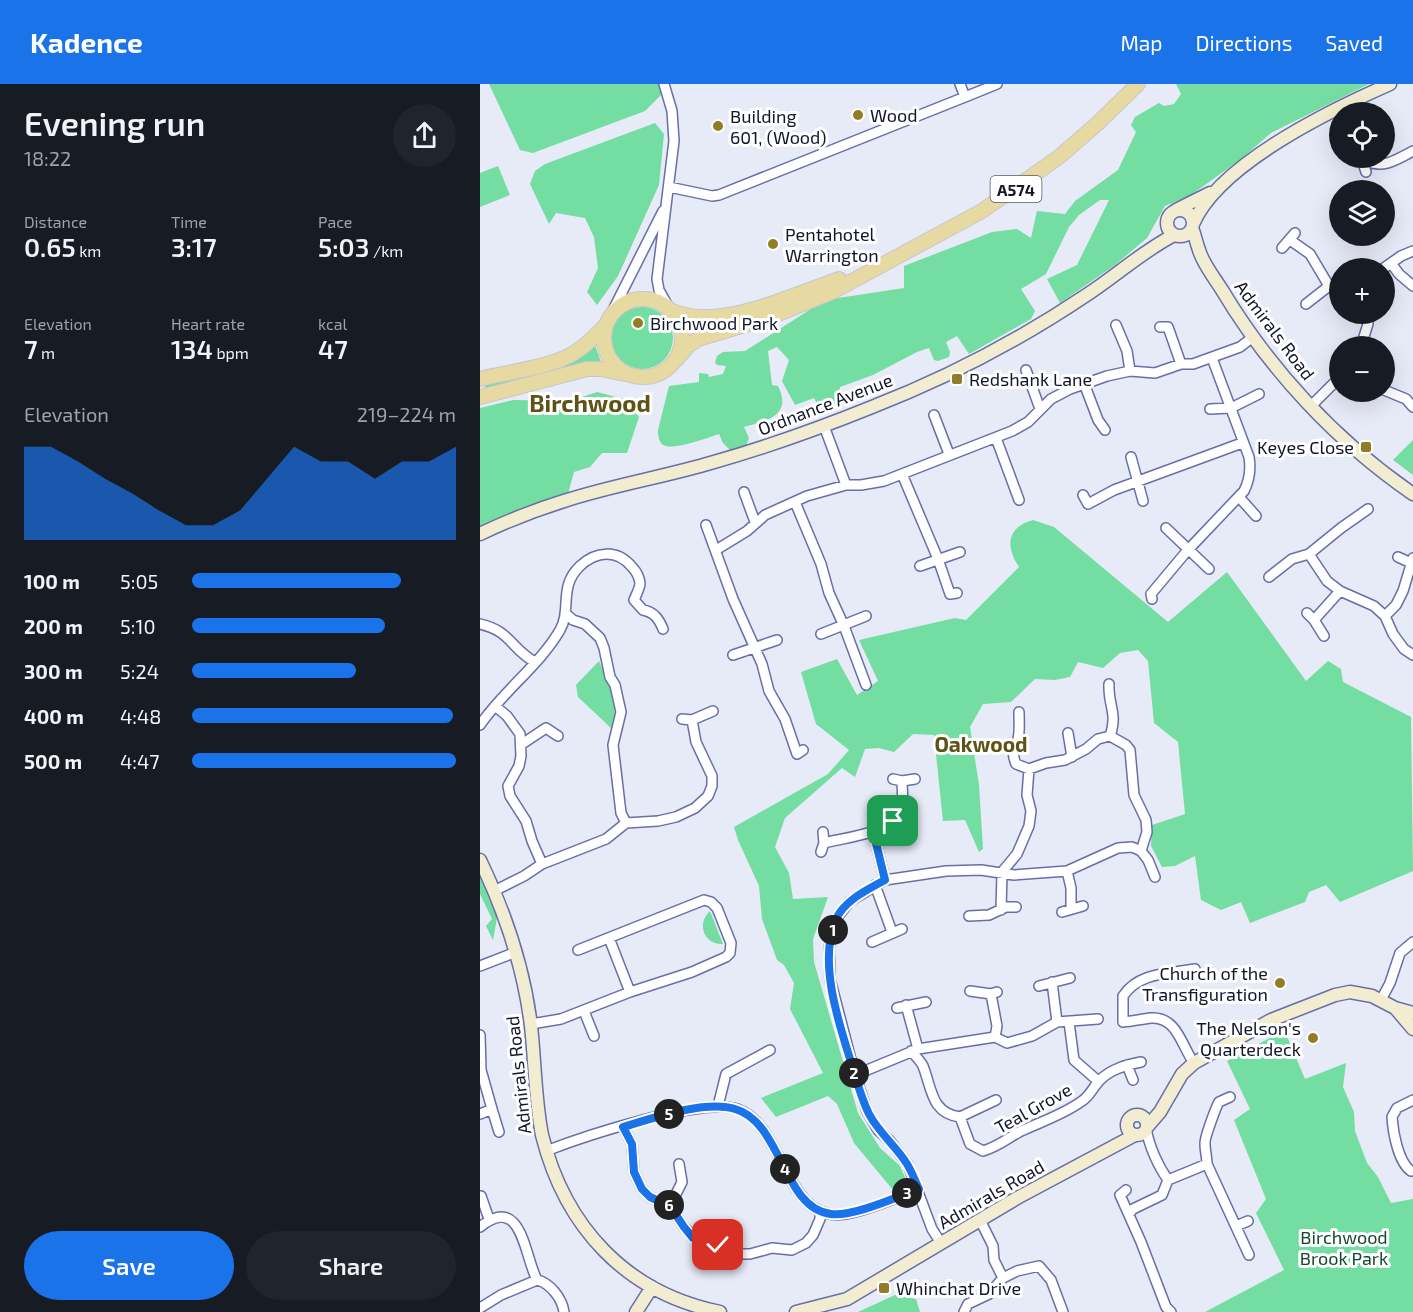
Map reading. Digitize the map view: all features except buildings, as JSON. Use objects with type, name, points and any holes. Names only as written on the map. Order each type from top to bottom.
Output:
[{"type":"main road","name":"A574","points":[[480,397],[587,369],[601,369],[640,378],[660,374],[698,339],[760,321],[832,291],[954,227],[1017,188],[1059,157],[1138,84]]},
{"type":"main road","name":"A574","points":[[480,379],[556,361],[572,354],[586,345],[616,309],[636,299],[659,302],[670,309],[699,317],[731,314],[875,267]]},
{"type":"main road","points":[[670,309],[678,319],[682,330],[681,351],[676,360]]},
{"type":"main road","points":[[607,321],[603,337],[607,355],[619,369],[629,375]]},
{"type":"street","points":[[664,84],[672,111],[674,141],[657,279],[659,290],[670,309]]},
{"type":"street","points":[[960,84],[964,98]]},
{"type":"street","points":[[669,187],[712,196],[719,195],[997,84]]},
{"type":"street","points":[[1215,191],[1169,214],[1166,221],[1168,229],[1175,235],[1185,235],[1199,210],[1215,191],[1237,172],[1295,131],[1347,103],[1390,84]]},
{"type":"street","points":[[1366,172],[1364,166],[1368,162],[1386,164],[1397,161],[1413,151]]},
{"type":"street","points":[[607,321],[665,207]]},
{"type":"street","points":[[1176,210],[1188,213],[1192,226]]},
{"type":"street","name":"Ordnance Avenue","points":[[1154,245],[1166,221]]},
{"type":"street","name":"Admirals Road","points":[[1192,226],[1199,251],[1253,337],[1273,364],[1311,406],[1366,459],[1413,494]]},
{"type":"street","name":"Admirals Road","points":[[1175,235],[1199,251]]},
{"type":"street","name":"Ordnance Avenue","points":[[480,534],[566,500],[714,462],[824,426],[926,384],[1007,343],[1090,293],[1154,245],[1175,235]]},
{"type":"street","points":[[1282,248],[1292,237],[1310,254],[1329,286],[1306,304]]},
{"type":"street","points":[[1395,262],[1413,251]]},
{"type":"street","points":[[1395,271],[1413,286]]},
{"type":"street","points":[[1116,325],[1127,351],[1130,371]]},
{"type":"street","points":[[1160,327],[1168,327],[1181,364]]},
{"type":"street","points":[[716,550],[747,531],[765,515],[807,496],[846,485],[884,481],[949,454],[996,438],[1028,422],[1051,399],[1070,389],[1085,386],[1107,376],[1130,371],[1155,373],[1181,364],[1193,364],[1239,347],[1253,337]]},
{"type":"street","points":[[1152,599],[1151,594],[1187,551],[1239,497],[1248,482],[1251,468],[1249,457],[1212,357]]},
{"type":"street","points":[[1026,370],[1040,409]]},
{"type":"street","points":[[1085,386],[1098,420],[1106,430]]},
{"type":"street","points":[[1311,406],[1329,388]]},
{"type":"street","points":[[1210,409],[1231,408],[1259,394]]},
{"type":"street","points":[[1395,394],[1406,399],[1413,407]]},
{"type":"street","points":[[934,415],[949,454]]},
{"type":"street","points":[[824,426],[846,485]]},
{"type":"street","points":[[996,438],[1018,502]]},
{"type":"street","points":[[1083,495],[1088,504],[1114,489],[1242,442]]},
{"type":"street","points":[[1131,457],[1143,501]]},
{"type":"street","points":[[902,474],[938,559],[950,594],[957,593]]},
{"type":"street","points":[[744,492],[755,522]]},
{"type":"street","points":[[1239,497],[1256,516]]},
{"type":"street","points":[[795,502],[821,564],[829,593],[866,685]]},
{"type":"street","points":[[1269,577],[1292,560],[1309,554],[1368,509]]},
{"type":"street","points":[[706,525],[733,599],[762,664],[769,691],[785,719],[797,754],[803,750]]},
{"type":"street","points":[[1166,528],[1187,551],[1209,569]]},
{"type":"street","points":[[920,566],[960,552]]},
{"type":"street","points":[[481,723],[550,646],[562,627],[566,614],[564,603],[573,574],[597,555],[611,553],[625,558],[638,576],[640,585],[634,600],[643,610],[649,611],[658,618],[663,629]]},
{"type":"street","points":[[1309,554],[1327,581],[1340,591],[1374,606],[1385,616],[1393,634],[1404,649],[1413,655]]},
{"type":"street","points":[[1385,616],[1396,605],[1410,572],[1412,560],[1398,557]]},
{"type":"street","points":[[1324,636],[1310,616],[1340,591]]},
{"type":"street","points":[[566,614],[573,620],[585,624],[600,638],[610,677],[615,685],[621,712],[613,745],[621,813],[626,823]]},
{"type":"street","points":[[821,634],[866,616]]},
{"type":"street","points":[[480,624],[500,630],[513,641],[520,652],[535,662]]},
{"type":"street","points":[[733,655],[777,640]]},
{"type":"street","points":[[1110,736],[1115,723],[1114,711],[1108,698],[1107,682],[1120,685]]},
{"type":"street","points":[[495,706],[507,716],[520,734],[522,744],[519,766],[508,786],[510,796],[526,821],[542,864]]},
{"type":"street","points":[[494,891],[542,864],[606,838],[626,823],[658,821],[676,817],[695,808],[708,796],[712,786],[712,776],[687,719],[713,711]]},
{"type":"street","points":[[1021,711],[1018,739],[1012,754],[1016,764],[1029,769],[1065,760],[1098,739],[1110,736],[1126,745],[1130,750],[1134,795],[1146,819],[1147,832],[1141,851]]},
{"type":"street","points":[[522,744],[546,728],[558,736]]},
{"type":"street","points":[[1068,733],[1072,757]]},
{"type":"street","points":[[1001,910],[1002,872],[1017,854],[1029,826],[1030,810],[1027,795],[1029,769]]},
{"type":"street","points":[[824,832],[823,848],[873,831],[893,821],[902,808],[897,780],[915,779]]},
{"type":"street","points":[[873,831],[885,880]]},
{"type":"street","points":[[941,1243],[932,1229],[919,1189],[908,1165],[878,1130],[867,1111],[855,1075],[830,979],[829,948],[836,919],[849,902],[885,880],[946,871],[981,870],[1014,874],[1067,871],[1118,848],[1132,847],[1141,851],[1148,860],[1155,877]]},
{"type":"street","name":"Admirals Road","points":[[480,860],[516,951],[525,986],[531,1024],[540,1124],[546,1151],[566,1201],[589,1236],[625,1270],[652,1287],[687,1303],[720,1312]]},
{"type":"street","points":[[1067,871],[1071,888],[1067,910],[1083,906]]},
{"type":"street","points":[[875,885],[892,932]]},
{"type":"street","points":[[531,1024],[555,1021],[630,992],[692,972],[726,957],[731,943],[714,904],[704,900],[578,950]]},
{"type":"street","points":[[969,916],[989,915],[1006,907],[1016,907]]},
{"type":"street","points":[[872,942],[902,929]]},
{"type":"street","points":[[609,938],[630,992]]},
{"type":"street","points":[[1381,1000],[1390,983],[1400,953],[1413,942]]},
{"type":"street","points":[[480,966],[516,951]]},
{"type":"street","points":[[1194,1063],[1183,1046],[1178,1032],[1160,1018],[1121,1022],[1122,996],[1137,981],[1195,969]]},
{"type":"street","points":[[1039,986],[1070,978]]},
{"type":"street","points":[[1052,982],[1057,1022]]},
{"type":"street","points":[[970,991],[994,993],[997,1026],[994,1037]]},
{"type":"street","name":"Admirals Road","points":[[796,1312],[847,1299],[1017,1197],[1141,1131],[1160,1112],[1182,1074],[1194,1063],[1263,1024],[1335,995],[1358,992],[1413,1013]]},
{"type":"street","points":[[926,1002],[902,1006],[915,1050],[922,1063],[935,1103],[948,1116],[960,1117]]},
{"type":"street","name":"Admirals Road","points":[[1395,1008],[1413,1029]]},
{"type":"street","points":[[584,1011],[594,1036]]},
{"type":"street","points":[[855,1075],[915,1050],[994,1037],[1007,1043],[1032,1036],[1057,1022],[1098,1019]]},
{"type":"street","name":"Teal Grove","points":[[1069,1022],[1074,1060],[1098,1081]]},
{"type":"street","points":[[480,1035],[481,1070],[499,1132]]},
{"type":"street","points":[[718,1106],[726,1074],[770,1050]]},
{"type":"street","name":"Teal Grove","points":[[996,1100],[960,1117],[970,1144],[983,1151],[994,1148],[1018,1133],[1059,1115],[1082,1101],[1098,1081],[1113,1070],[1141,1062]]},
{"type":"street","points":[[1127,1065],[1133,1080]]},
{"type":"street","points":[[1230,1097],[1219,1102],[1204,1143],[1207,1164],[1249,1255]]},
{"type":"street","name":"Admirals Road","points":[[1106,1150],[1132,1118],[1167,1099]]},
{"type":"street","points":[[1411,1172],[1402,1159],[1392,1117],[1397,1108],[1413,1100]]},
{"type":"street","points":[[546,1151],[572,1141],[661,1116],[718,1106],[737,1109],[753,1119],[767,1134],[801,1196],[820,1211],[829,1214],[845,1214],[919,1189]]},
{"type":"street","points":[[480,1114],[492,1109]]},
{"type":"street","points":[[1132,1118],[1145,1119],[1141,1131],[1128,1130],[1132,1118]]},
{"type":"street","points":[[623,1127],[632,1144],[634,1172],[642,1189],[650,1197],[670,1206],[693,1238],[713,1241],[725,1250],[740,1254],[750,1254],[772,1248],[785,1251],[799,1248],[813,1236],[820,1219],[820,1211]]},
{"type":"street","points":[[1141,1131],[1154,1150],[1161,1170],[1168,1180]]},
{"type":"street","points":[[670,1206],[682,1182],[679,1164]]},
{"type":"street","points":[[1129,1214],[1133,1209],[1162,1195],[1168,1180],[1207,1164]]},
{"type":"street","points":[[1126,1190],[1120,1195],[1170,1312]]},
{"type":"street","points":[[481,1196],[489,1220]]},
{"type":"street","points":[[480,1227],[494,1217],[506,1217],[516,1225],[537,1280],[550,1287],[564,1312]]},
{"type":"street","points":[[980,1220],[993,1246],[994,1260],[1003,1278]]},
{"type":"street","points":[[1236,1226],[1248,1221]]},
{"type":"street","points":[[964,1312],[968,1304],[989,1294],[1003,1278],[1017,1270],[1039,1266],[1051,1280],[1063,1312]]},
{"type":"street","points":[[480,1308],[501,1295],[537,1280]]},
{"type":"street","points":[[636,1312],[652,1287]]},
{"type":"green space","points":[[489,84],[658,84],[662,94],[645,111],[533,153],[520,150]]},
{"type":"green space","points":[[1176,84],[1369,84],[1271,133],[1241,159],[1191,195],[1165,206],[1147,238],[1115,265],[1060,303],[1047,279],[1077,265],[1109,200],[1100,200],[1079,215],[1069,227],[1046,274],[1021,289],[1035,311],[1031,319],[969,354],[957,336],[946,342],[950,352],[949,357],[934,360],[929,348],[917,352],[873,375],[840,387],[838,406],[828,412],[821,412],[814,398],[795,405],[782,381],[789,360],[777,347],[768,351],[772,385],[778,386],[782,396],[780,411],[775,416],[744,427],[749,438],[746,446],[730,450],[723,443],[719,434],[693,443],[671,447],[660,442],[658,430],[669,386],[699,382],[699,373],[708,374],[709,377],[723,374],[726,366],[717,365],[715,362],[717,356],[723,352],[745,351],[825,300],[904,288],[904,266],[992,232],[1017,229],[1031,238],[1037,211],[1065,214],[1075,201],[1118,170],[1136,132],[1131,125],[1135,117],[1159,103],[1164,106],[1174,104],[1181,94]]},
{"type":"green space","points":[[655,123],[664,134],[659,185],[618,276],[597,305],[587,292],[598,268],[594,237],[585,218],[556,213],[549,224],[530,184],[535,171],[545,164]]},
{"type":"green space","points":[[498,166],[510,195],[480,207],[480,173]]},
{"type":"green space","points":[[642,307],[654,309],[664,316],[671,326],[673,338],[671,350],[664,360],[654,367],[642,369],[630,367],[620,360],[613,350],[611,338],[613,326],[620,316],[630,309]]},
{"type":"green space","points":[[595,345],[601,362],[486,390],[484,383]]},
{"type":"green space","points":[[597,392],[624,399],[639,417],[627,453],[602,453],[590,467],[574,472],[568,494],[480,527],[480,408],[513,400],[570,401]]},
{"type":"green space","points":[[1413,440],[1413,475],[1393,460]]},
{"type":"green space","points":[[1033,520],[1054,527],[1168,622],[1227,572],[1306,681],[1328,661],[1341,669],[1343,682],[1411,717],[1413,871],[1340,902],[1326,885],[1309,892],[1305,902],[1250,923],[1241,902],[1221,910],[1201,900],[1195,856],[1175,866],[1162,867],[1151,846],[1152,825],[1185,814],[1178,742],[1154,723],[1148,661],[1138,650],[1120,653],[1103,668],[1078,662],[1070,677],[1055,680],[1035,679],[1011,702],[983,704],[970,727],[979,785],[983,849],[979,852],[965,820],[943,821],[934,735],[913,734],[894,752],[879,748],[865,749],[855,777],[842,768],[785,818],[775,847],[789,873],[793,899],[828,897],[813,939],[814,962],[858,1113],[880,1148],[900,1166],[907,1182],[893,1190],[854,1143],[837,1104],[828,1096],[776,1117],[761,1098],[823,1073],[790,1009],[794,983],[784,965],[777,960],[762,919],[759,886],[734,827],[828,774],[849,750],[816,724],[801,672],[837,659],[857,695],[878,681],[859,640],[955,618],[966,620],[1019,567],[1010,545],[1011,538],[1018,527]]},
{"type":"green space","points":[[599,661],[614,700],[614,718],[611,728],[578,697],[576,685]]},
{"type":"green space","points":[[480,877],[497,918],[493,940],[486,926],[492,919],[480,894]]},
{"type":"green space","points":[[710,911],[723,944],[711,941],[704,933],[703,922]]},
{"type":"green space","name":"Birchwood Brook Park","points":[[1283,1027],[1305,1079],[1346,1063],[1343,1087],[1354,1112],[1355,1131],[1367,1163],[1378,1177],[1391,1203],[1413,1199],[1413,1312],[1205,1312],[1284,1270],[1256,1213],[1266,1199],[1234,1120],[1250,1109],[1227,1061],[1277,1034]]},
{"type":"green space","points":[[895,1295],[916,1299],[920,1312],[858,1312]]},
{"type":"place","name":"Wood","points":[[858,115]]},
{"type":"place","name":"Building 601, (Wood)","points":[[718,126]]},
{"type":"place","name":"Pentahotel Warrington","points":[[773,244]]},
{"type":"place","name":"Birchwood Park","points":[[638,323]]},
{"type":"place","name":"Redshank Lane","points":[[957,379]]},
{"type":"place","name":"Keyes Close","points":[[1366,447]]},
{"type":"place","name":"Church of the Transfiguration","points":[[1280,983]]},
{"type":"place","name":"The Nelson's Quarterdeck","points":[[1313,1038]]},
{"type":"place","name":"Whinchat Drive","points":[[884,1288]]},
{"type":"district","name":"Birchwood","points":[[590,402]]},
{"type":"district","name":"Oakwood","points":[[981,743]]},
{"type":"route","points":[[718,1245],[713,1241],[693,1238],[670,1206],[650,1197],[642,1189],[634,1172],[632,1144],[623,1127],[689,1110],[718,1106],[737,1109],[753,1119],[767,1134],[801,1196],[813,1207],[829,1214],[845,1214],[919,1189],[908,1165],[878,1130],[867,1111],[845,1041],[830,979],[829,948],[836,919],[849,902],[885,880],[873,831],[893,821]]}]
